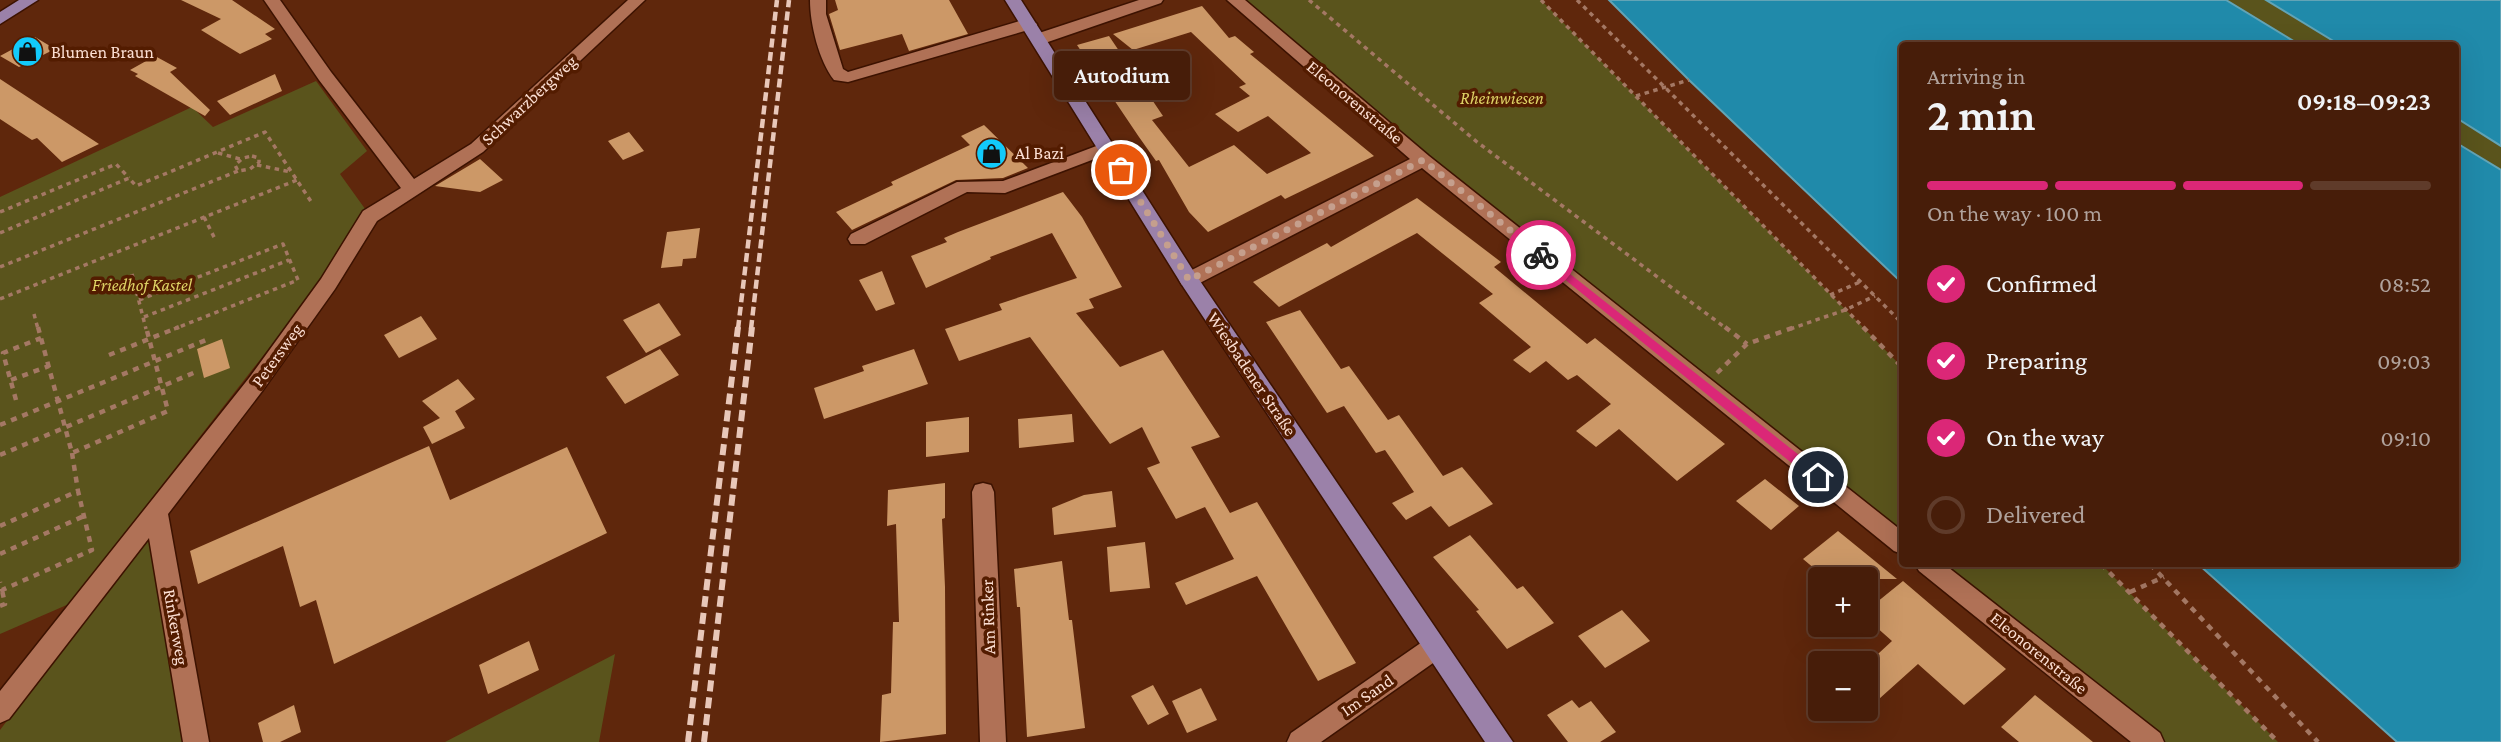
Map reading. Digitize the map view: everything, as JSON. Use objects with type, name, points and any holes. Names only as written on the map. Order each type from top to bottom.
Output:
[{"type":"main road","points":[[0,19],[30,0]]},
{"type":"main road","name":"Wiesbadener Straße","points":[[1013,0],[1189,280],[1434,648],[1500,742]]},
{"type":"street","points":[[272,0],[325,76],[411,188]]},
{"type":"street","name":"Schwarzbergweg","points":[[411,188],[477,148],[637,0]]},
{"type":"street","points":[[818,0],[818,14],[835,69],[840,76],[848,77],[1155,0]]},
{"type":"street","name":"Eleonorenstraße","points":[[1235,0],[1423,160],[1899,542]]},
{"type":"street","points":[[858,239],[964,186],[1005,187],[1107,148]]},
{"type":"street","points":[[1189,280],[1423,160]]},
{"type":"street","name":"Petersweg","points":[[0,711],[256,384],[320,296],[370,216],[411,188]]},
{"type":"street","name":"Am Rinker","points":[[983,492],[993,742]]},
{"type":"street","name":"Rinkerweg","points":[[156,511],[196,742]]},
{"type":"street","name":"Eleonorenstraße","points":[[1931,567],[2151,742]]},
{"type":"street","name":"Im Sand","points":[[1300,742],[1434,648]]},
{"type":"path","points":[[1309,0],[1477,142],[1747,344]]},
{"type":"path","points":[[1541,0],[1899,364]]},
{"type":"path","points":[[1577,0],[1899,320]]},
{"type":"path","points":[[1635,96],[1689,80]]},
{"type":"path","points":[[0,212],[116,164],[136,186],[265,132],[312,203]]},
{"type":"path","points":[[0,267],[238,171],[250,169],[260,160],[257,157],[241,159],[216,152]]},
{"type":"path","points":[[238,171],[235,165],[241,159]]},
{"type":"path","points":[[257,165],[292,172]]},
{"type":"path","points":[[0,233],[129,178]]},
{"type":"path","points":[[0,299],[297,180]]},
{"type":"path","points":[[204,217],[216,241]]},
{"type":"path","points":[[109,355],[298,280],[283,244],[139,300]]},
{"type":"path","points":[[144,317],[289,260]]},
{"type":"path","points":[[72,453],[168,411],[132,274]]},
{"type":"path","points":[[1830,295],[1860,282]]},
{"type":"path","points":[[1708,389],[1718,372],[1747,344],[1845,310],[1875,296]]},
{"type":"path","points":[[2,590],[92,550],[72,453],[34,314]]},
{"type":"path","points":[[16,400],[3,354],[41,338]]},
{"type":"path","points":[[0,425],[206,340]]},
{"type":"path","points":[[11,380],[48,366]]},
{"type":"path","points":[[0,454],[198,371]]},
{"type":"path","points":[[0,526],[78,491]]},
{"type":"path","points":[[0,554],[84,516]]},
{"type":"path","points":[[2104,567],[2278,742]]},
{"type":"path","points":[[2153,567],[2318,742]]},
{"type":"path","points":[[2130,592],[2164,577]]},
{"type":"path","points":[[0,582],[5,604],[0,606]]},
{"type":"green space","name":"Rheinwiesen","points":[[1235,0],[1541,0],[1899,364],[1899,542]]},
{"type":"green space","points":[[2226,0],[2266,0],[2335,42],[2295,42]]},
{"type":"green space","name":"Friedhof Kastel","points":[[316,81],[367,151],[340,174],[368,213],[320,283],[69,604],[0,634],[0,197],[192,107],[213,127]]},
{"type":"green space","points":[[2459,120],[2501,146],[2501,170],[2459,144]]},
{"type":"green space","points":[[149,533],[197,742],[0,742],[0,730]]},
{"type":"green space","points":[[1931,567],[2104,567],[2278,742],[2151,742]]},
{"type":"green space","points":[[615,654],[599,742],[445,742]]},
{"type":"water","points":[[1609,0],[2226,0],[2295,42],[1899,42],[1899,280]]},
{"type":"water","points":[[2266,0],[2501,0],[2501,146],[2459,120],[2459,42],[2335,42]]},
{"type":"water","points":[[2459,144],[2501,170],[2501,742],[2397,742],[2201,567],[2459,567]]},
{"type":"building","points":[[181,0],[232,0],[275,29],[265,34],[272,39],[240,54],[201,30],[221,19]]},
{"type":"building","points":[[835,0],[949,0],[968,34],[909,51],[902,34],[840,50],[829,14],[838,10]]},
{"type":"building","points":[[1202,6],[1229,38],[1235,36],[1254,52],[1250,54],[1374,156],[1285,199],[1281,195],[1208,232],[1189,212],[1159,160],[1156,161],[1077,45],[1109,36],[1163,116],[1152,120],[1189,167],[1234,145],[1267,174],[1311,153],[1268,116],[1238,132],[1215,114],[1250,96],[1239,87],[1246,84],[1191,32],[1133,50],[1113,34]]},
{"type":"building","name":"Blumen Braun","points":[[35,37],[55,49],[19,67],[0,56]]},
{"type":"building","points":[[155,56],[177,68],[170,72],[210,110],[205,116],[135,76],[138,74],[130,70]]},
{"type":"building","points":[[275,74],[282,91],[230,115],[217,101]]},
{"type":"building","points":[[0,79],[99,144],[62,162],[37,138],[32,140],[0,119]]},
{"type":"building","points":[[984,125],[1028,168],[1003,178],[956,180],[852,230],[836,212],[893,185],[891,182],[970,145],[961,136]]},
{"type":"building","points":[[629,132],[644,151],[623,160],[608,141]]},
{"type":"building","points":[[480,159],[503,180],[480,192],[435,186]]},
{"type":"building","points":[[1063,192],[1082,217],[1122,287],[1089,299],[1094,308],[1076,313],[1120,367],[1163,350],[1220,437],[1191,447],[1230,513],[1257,502],[1356,663],[1318,681],[1257,576],[1186,605],[1175,583],[1234,559],[1205,507],[1176,519],[1147,468],[1160,463],[1142,427],[1110,444],[1030,337],[959,361],[945,329],[1002,310],[999,304],[1077,278],[1052,233],[990,257],[991,259],[926,288],[911,256],[947,242],[944,238],[958,232]]},
{"type":"building","points":[[1417,198],[1501,262],[1494,267],[1587,344],[1595,338],[1725,444],[1677,481],[1619,429],[1596,447],[1576,431],[1611,404],[1577,375],[1568,380],[1546,361],[1530,373],[1513,360],[1531,347],[1479,303],[1493,294],[1417,233],[1279,307],[1253,282],[1327,243],[1331,247]]},
{"type":"building","points":[[700,228],[696,258],[683,259],[682,266],[661,268],[667,232]]},
{"type":"building","points":[[882,271],[895,304],[876,311],[859,280]]},
{"type":"building","points":[[659,303],[681,335],[646,353],[623,320]]},
{"type":"building","points":[[1300,310],[1341,369],[1349,366],[1388,420],[1399,415],[1443,476],[1462,467],[1493,504],[1449,527],[1431,506],[1406,520],[1392,503],[1414,492],[1385,450],[1376,453],[1344,406],[1327,413],[1266,322]]},
{"type":"building","points":[[421,316],[437,339],[399,358],[384,335]]},
{"type":"building","points":[[222,339],[230,368],[204,378],[197,349]]},
{"type":"building","points":[[660,349],[679,375],[625,404],[606,377]]},
{"type":"building","points":[[914,349],[928,384],[824,419],[814,388],[864,371],[862,366]]},
{"type":"building","points":[[458,379],[475,399],[455,411],[465,428],[432,444],[423,427],[440,418],[422,401]]},
{"type":"building","points":[[1072,414],[1074,442],[1019,448],[1018,419]]},
{"type":"building","points":[[969,417],[969,452],[926,457],[926,422]]},
{"type":"building","points":[[429,446],[450,500],[567,447],[607,533],[334,664],[316,600],[300,607],[283,546],[198,584],[190,551]]},
{"type":"building","points":[[1765,479],[1799,506],[1771,530],[1736,501]]},
{"type":"building","points":[[945,483],[945,518],[942,519],[946,734],[880,742],[882,695],[891,693],[893,622],[899,622],[896,524],[887,526],[888,490]]},
{"type":"building","points":[[1112,491],[1116,527],[1054,535],[1052,508],[1084,495]]},
{"type":"building","points":[[1838,531],[1897,579],[1878,579],[1878,567],[1813,567],[1803,559]]},
{"type":"building","points":[[1470,535],[1517,589],[1523,586],[1554,623],[1507,649],[1476,611],[1479,610],[1433,557]]},
{"type":"building","points":[[1145,542],[1150,588],[1110,592],[1107,547]]},
{"type":"building","points":[[1062,561],[1085,728],[1027,737],[1020,607],[1017,607],[1014,569]]},
{"type":"building","points":[[1903,581],[2006,669],[1964,705],[1918,664],[1879,699],[1878,654],[1892,641],[1878,629],[1878,601]]},
{"type":"building","points":[[1622,610],[1650,641],[1605,668],[1578,636]]},
{"type":"building","points":[[529,641],[539,670],[488,694],[479,665]]},
{"type":"building","points":[[1153,685],[1169,714],[1148,725],[1131,696]]},
{"type":"building","points":[[1201,688],[1217,720],[1187,733],[1172,701]]},
{"type":"building","points":[[2035,695],[2093,742],[2019,742],[2001,727]]},
{"type":"building","points":[[1572,700],[1579,708],[1591,701],[1616,732],[1600,742],[1568,742],[1547,715]]},
{"type":"building","points":[[294,705],[301,732],[280,742],[263,742],[258,723]]},
{"type":"railway","points":[[738,329],[777,0]]},
{"type":"railway","points":[[751,329],[789,0]]},
{"type":"railway","points":[[688,742],[738,327]]},
{"type":"railway","points":[[704,742],[752,327]]},
{"type":"way so far","points":[[1121,170],[1189,280],[1423,160],[1541,255]]},
{"type":"place","name":"Blumen Braun","points":[[28,52]]},
{"type":"place","name":"Al Bazi","points":[[992,153]]},
{"type":"place","name":"Autodium","points":[[1121,170]]},
{"type":"route","points":[[1541,255],[1818,477]]}]
